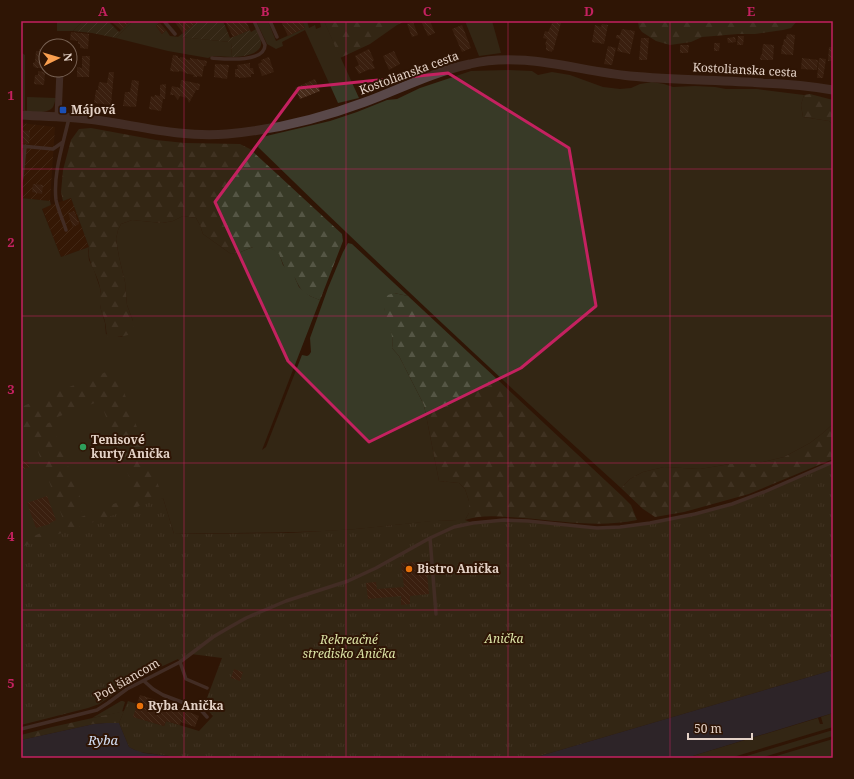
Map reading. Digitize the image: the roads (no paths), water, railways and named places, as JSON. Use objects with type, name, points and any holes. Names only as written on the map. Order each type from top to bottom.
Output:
[{"type":"street","name":"Kostolianska cesta","points":[[21,115],[69,117],[95,120],[193,135],[224,135],[271,128],[335,112],[364,103],[451,68],[472,63],[504,60],[537,62],[629,76],[782,84],[833,90]]},
{"type":"street","points":[[58,117],[60,78]]},
{"type":"lane","points":[[164,21],[175,34]]},
{"type":"lane","points":[[212,58],[242,59],[263,52],[265,45],[254,21]]},
{"type":"lane","points":[[270,21],[277,37]]},
{"type":"lane","points":[[66,230],[56,198],[56,183],[69,117]]},
{"type":"lane","points":[[21,181],[23,147],[53,149],[63,142]]},
{"type":"lane","name":"Pod šiancom","points":[[21,729],[97,710],[128,689],[180,662],[213,637],[246,618],[286,601],[348,581],[370,571],[430,538],[457,526],[504,520],[597,528],[620,527],[657,522],[732,504],[764,492],[833,462]]},
{"type":"lane","points":[[430,538],[436,614]]},
{"type":"lane","points":[[180,662],[186,679],[207,688]]},
{"type":"lane","points":[[144,681],[163,695],[200,709],[207,718]]},
{"type":"water","points":[[833,670],[833,713],[686,758],[533,758]]},
{"type":"water","name":"Ryba","points":[[119,723],[129,747],[135,750],[144,753],[185,758],[21,758],[21,740],[94,724]]},
{"type":"place","name":"Májová","points":[[63,110]]},
{"type":"place","name":"Tenisové kurty Anička","points":[[83,447]]},
{"type":"place","name":"Bistro Anička","points":[[409,569]]},
{"type":"place","name":"Ryba Anička","points":[[140,706]]},
{"type":"park label","name":"Anička","points":[[504,639]]},
{"type":"park label","name":"Rekreačné stredisko Anička","points":[[349,647]]}]
